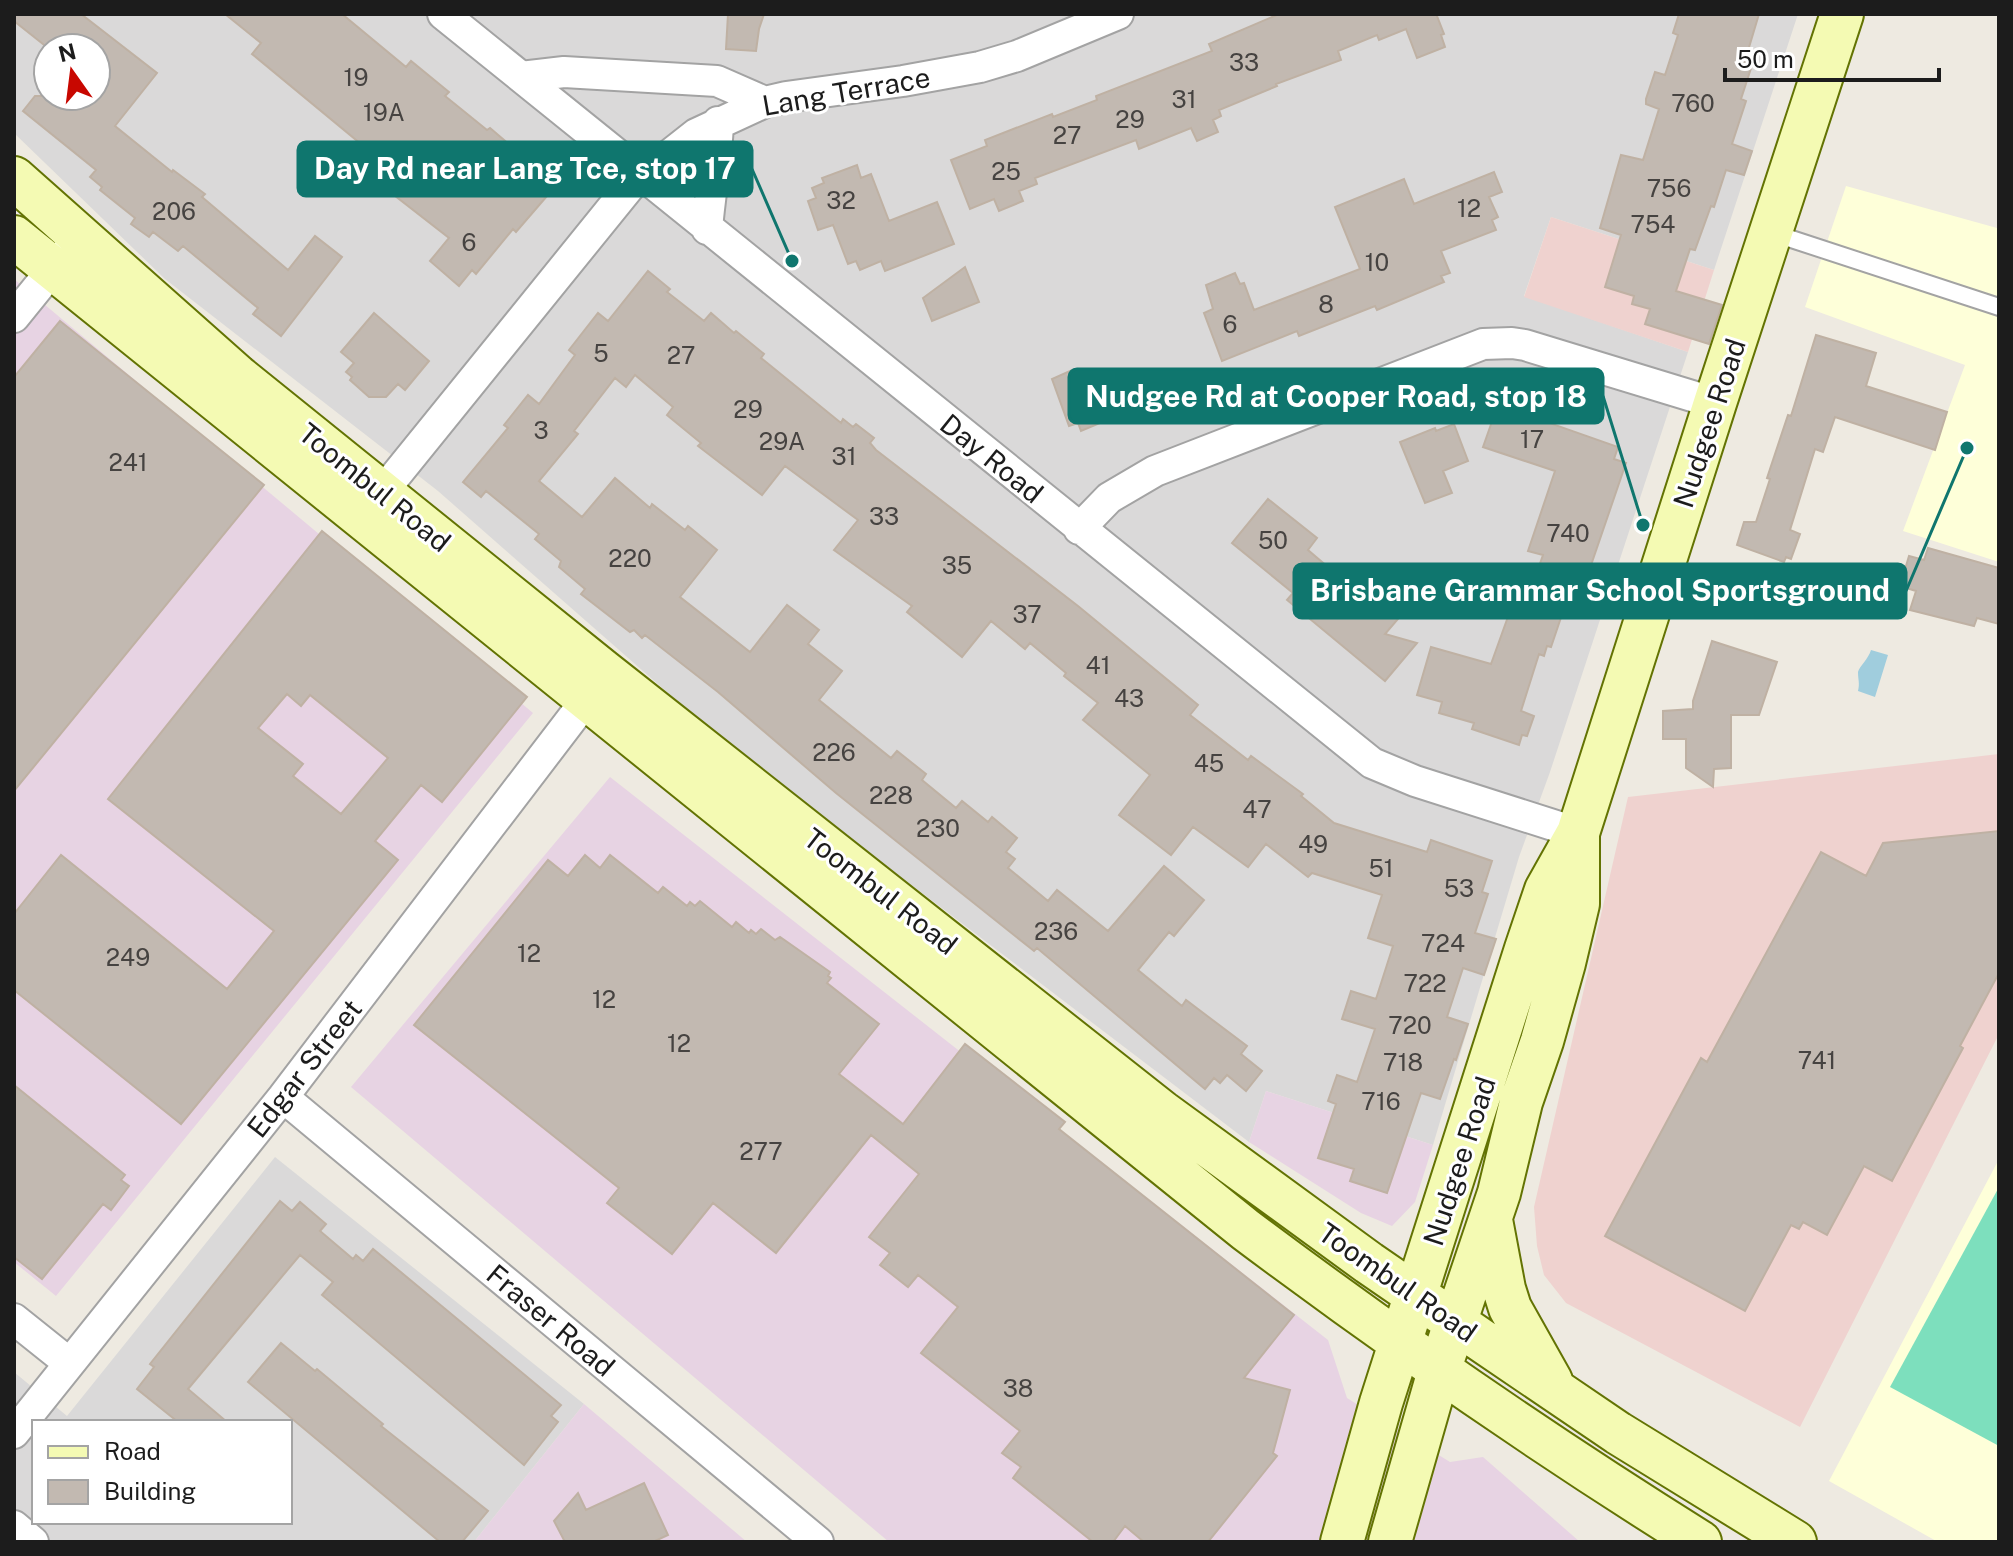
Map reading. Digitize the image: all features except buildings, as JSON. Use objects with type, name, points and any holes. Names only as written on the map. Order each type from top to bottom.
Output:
[{"type":"main road","name":"Nudgee Road","points":[[1342,1542],[1399,1344],[1546,890],[1578,833],[1842,14]]},
{"type":"main road","name":"Toombul Road","points":[[14,178],[587,699],[1246,1230],[1399,1344],[1700,1542]]},
{"type":"main road","name":"Toombul Road","points":[[14,237],[372,505],[603,671],[1162,1112],[1415,1295],[1618,1433],[1795,1542]]},
{"type":"main road","name":"Nudgee Road","points":[[1390,1542],[1439,1371],[1499,1193],[1521,1102],[1542,1041],[1578,904],[1578,833]]},
{"type":"main road","points":[[1490,1218],[1510,1308],[1556,1389]]},
{"type":"street","name":"Day Road","points":[[443,14],[1372,763],[1415,781],[1578,833]]},
{"type":"street","name":"Lang Terrace","points":[[372,505],[608,212],[642,175],[696,134],[765,102],[816,91],[903,81],[980,67],[1017,56],[1118,14]]},
{"type":"street","points":[[521,77],[564,72],[717,81],[765,102]]},
{"type":"street","points":[[707,229],[711,183],[717,163],[718,122]]},
{"type":"street","points":[[14,317],[80,238]]},
{"type":"street","points":[[1079,529],[1104,502],[1155,471],[1483,344],[1525,345],[1715,403]]},
{"type":"street","name":"Edgar Street","points":[[14,1433],[283,1097],[587,699]]},
{"type":"street","name":"Fraser Road","points":[[283,1097],[818,1542]]},
{"type":"street","points":[[14,1319],[69,1363]]},
{"type":"street","points":[[14,1526],[33,1542]]},
{"type":"lane","points":[[1771,232],[1999,307]]},
{"type":"shaded area","points":[[14,14],[1798,14],[1714,270],[1551,217],[1524,296],[1688,352],[1550,772],[1519,857],[1433,1145],[1266,1091],[1249,1142],[725,743],[438,491],[165,279],[14,133]]},
{"type":"shaded area","points":[[1846,186],[1997,228],[1999,223],[1999,562],[1903,531],[1965,365],[1805,307]]},
{"type":"shaded area","points":[[1551,217],[1714,270],[1688,352],[1524,297]]},
{"type":"shaded area","points":[[14,279],[533,713],[56,1296],[14,1262]]},
{"type":"shaded area","points":[[1999,754],[1999,1034],[1800,1427],[1566,1303],[1544,1275],[1537,1246],[1534,1207],[1628,797]]},
{"type":"shaded area","points":[[610,777],[1328,1340],[1347,1398],[1450,1462],[1483,1457],[1580,1542],[889,1542],[351,1087]]},
{"type":"shaded area","points":[[1266,1091],[1433,1145],[1415,1202],[1392,1226],[1361,1213],[1249,1142]]},
{"type":"shaded area","points":[[275,1157],[584,1404],[474,1542],[14,1542],[14,1372],[67,1416]]},
{"type":"shaded area","points":[[1999,1159],[1999,1542],[1938,1542],[1829,1481]]},
{"type":"shaded area","points":[[584,1404],[747,1542],[474,1542]]},
{"type":"green space","points":[[1999,1187],[1999,1446],[1890,1387]]},
{"type":"water","points":[[1871,650],[1888,655],[1875,697],[1858,691],[1858,672]]},
{"type":"place","name":"Day Rd near Lang Tce, stop 17","points":[[792,261]]},
{"type":"place","name":"Brisbane Grammar School Sportsground","points":[[1967,448]]},
{"type":"place","name":"Nudgee Rd at Cooper Road, stop 18","points":[[1643,525]]}]
